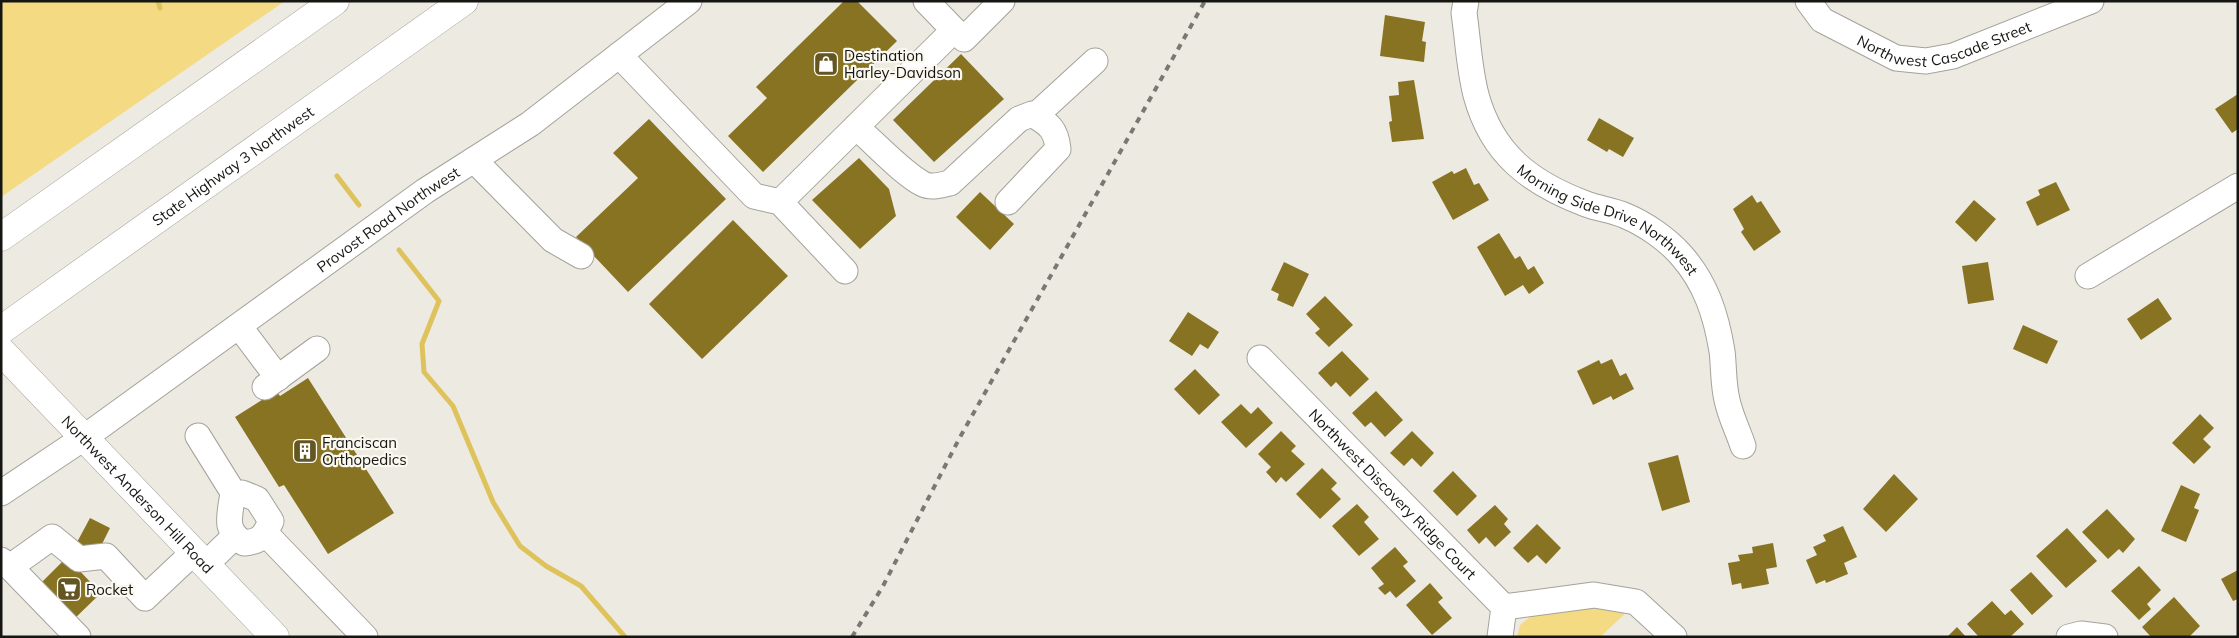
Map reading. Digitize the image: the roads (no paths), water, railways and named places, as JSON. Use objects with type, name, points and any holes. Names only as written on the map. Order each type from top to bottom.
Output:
[{"type":"main road","points":[[1,237],[335,1]]},
{"type":"main road","name":"State Highway 3 Northwest","points":[[1,330],[464,1]]},
{"type":"main road","name":"Northwest Anderson Hill Road","points":[[1,351],[275,637]]},
{"type":"street","name":"Provost Road Northwest","points":[[1,493],[85,437],[425,191],[530,124],[688,1]]},
{"type":"street","points":[[926,1],[964,39],[1002,1]]},
{"type":"street","name":"Morning Side Drive Northwest","points":[[1466,1],[1464,13],[1476,95],[1490,133],[1511,160],[1530,177],[1555,190],[1586,204],[1626,216],[1658,234],[1681,254],[1699,279],[1714,308],[1722,351],[1726,399],[1743,446]]},
{"type":"street","name":"Northwest Cascade Street","points":[[1808,1],[1822,20],[1896,58],[1926,61],[1953,56],[2090,1]]},
{"type":"street","points":[[780,202],[954,30]]},
{"type":"street","points":[[619,55],[754,196],[780,202],[845,271]]},
{"type":"street","points":[[1036,116],[1095,61]]},
{"type":"street","points":[[856,127],[924,184],[936,186],[950,183],[1019,119],[1032,114],[1047,123],[1056,137],[1058,150],[1008,202]]},
{"type":"street","points":[[474,160],[553,240],[581,256]]},
{"type":"street","points":[[2088,276],[2238,186]]},
{"type":"street","points":[[239,326],[271,382],[317,349]]},
{"type":"street","name":"Northwest Discovery Ridge Court","points":[[1260,358],[1504,607]]},
{"type":"street","points":[[198,436],[236,497]]},
{"type":"street","points":[[242,493],[257,498],[271,521],[266,534],[257,541],[244,543],[234,537],[229,521],[232,498],[242,493]]},
{"type":"street","points":[[266,534],[365,637]]},
{"type":"street","points":[[78,637],[5,563],[52,537],[79,559],[106,556],[145,598],[200,558],[234,537]]},
{"type":"street","points":[[1500,637],[1504,607],[1594,595],[1636,602],[1674,637]]},
{"type":"street","points":[[2069,637],[2081,634],[2105,637]]},
{"type":"waterway","points":[[158,1],[160,8]]},
{"type":"waterway","points":[[337,176],[359,205]]},
{"type":"waterway","points":[[399,250],[439,301],[422,344],[424,372],[453,406],[493,502],[520,546],[546,566],[581,586],[625,637]]},
{"type":"railway","points":[[852,637],[883,586],[959,439],[1205,1]]},
{"type":"place","name":"Destination Harley-Davidson","points":[[826,64]]},
{"type":"place","name":"Franciscan Orthopedics","points":[[305,451]]},
{"type":"place","name":"Rocket","points":[[69,589]]}]
